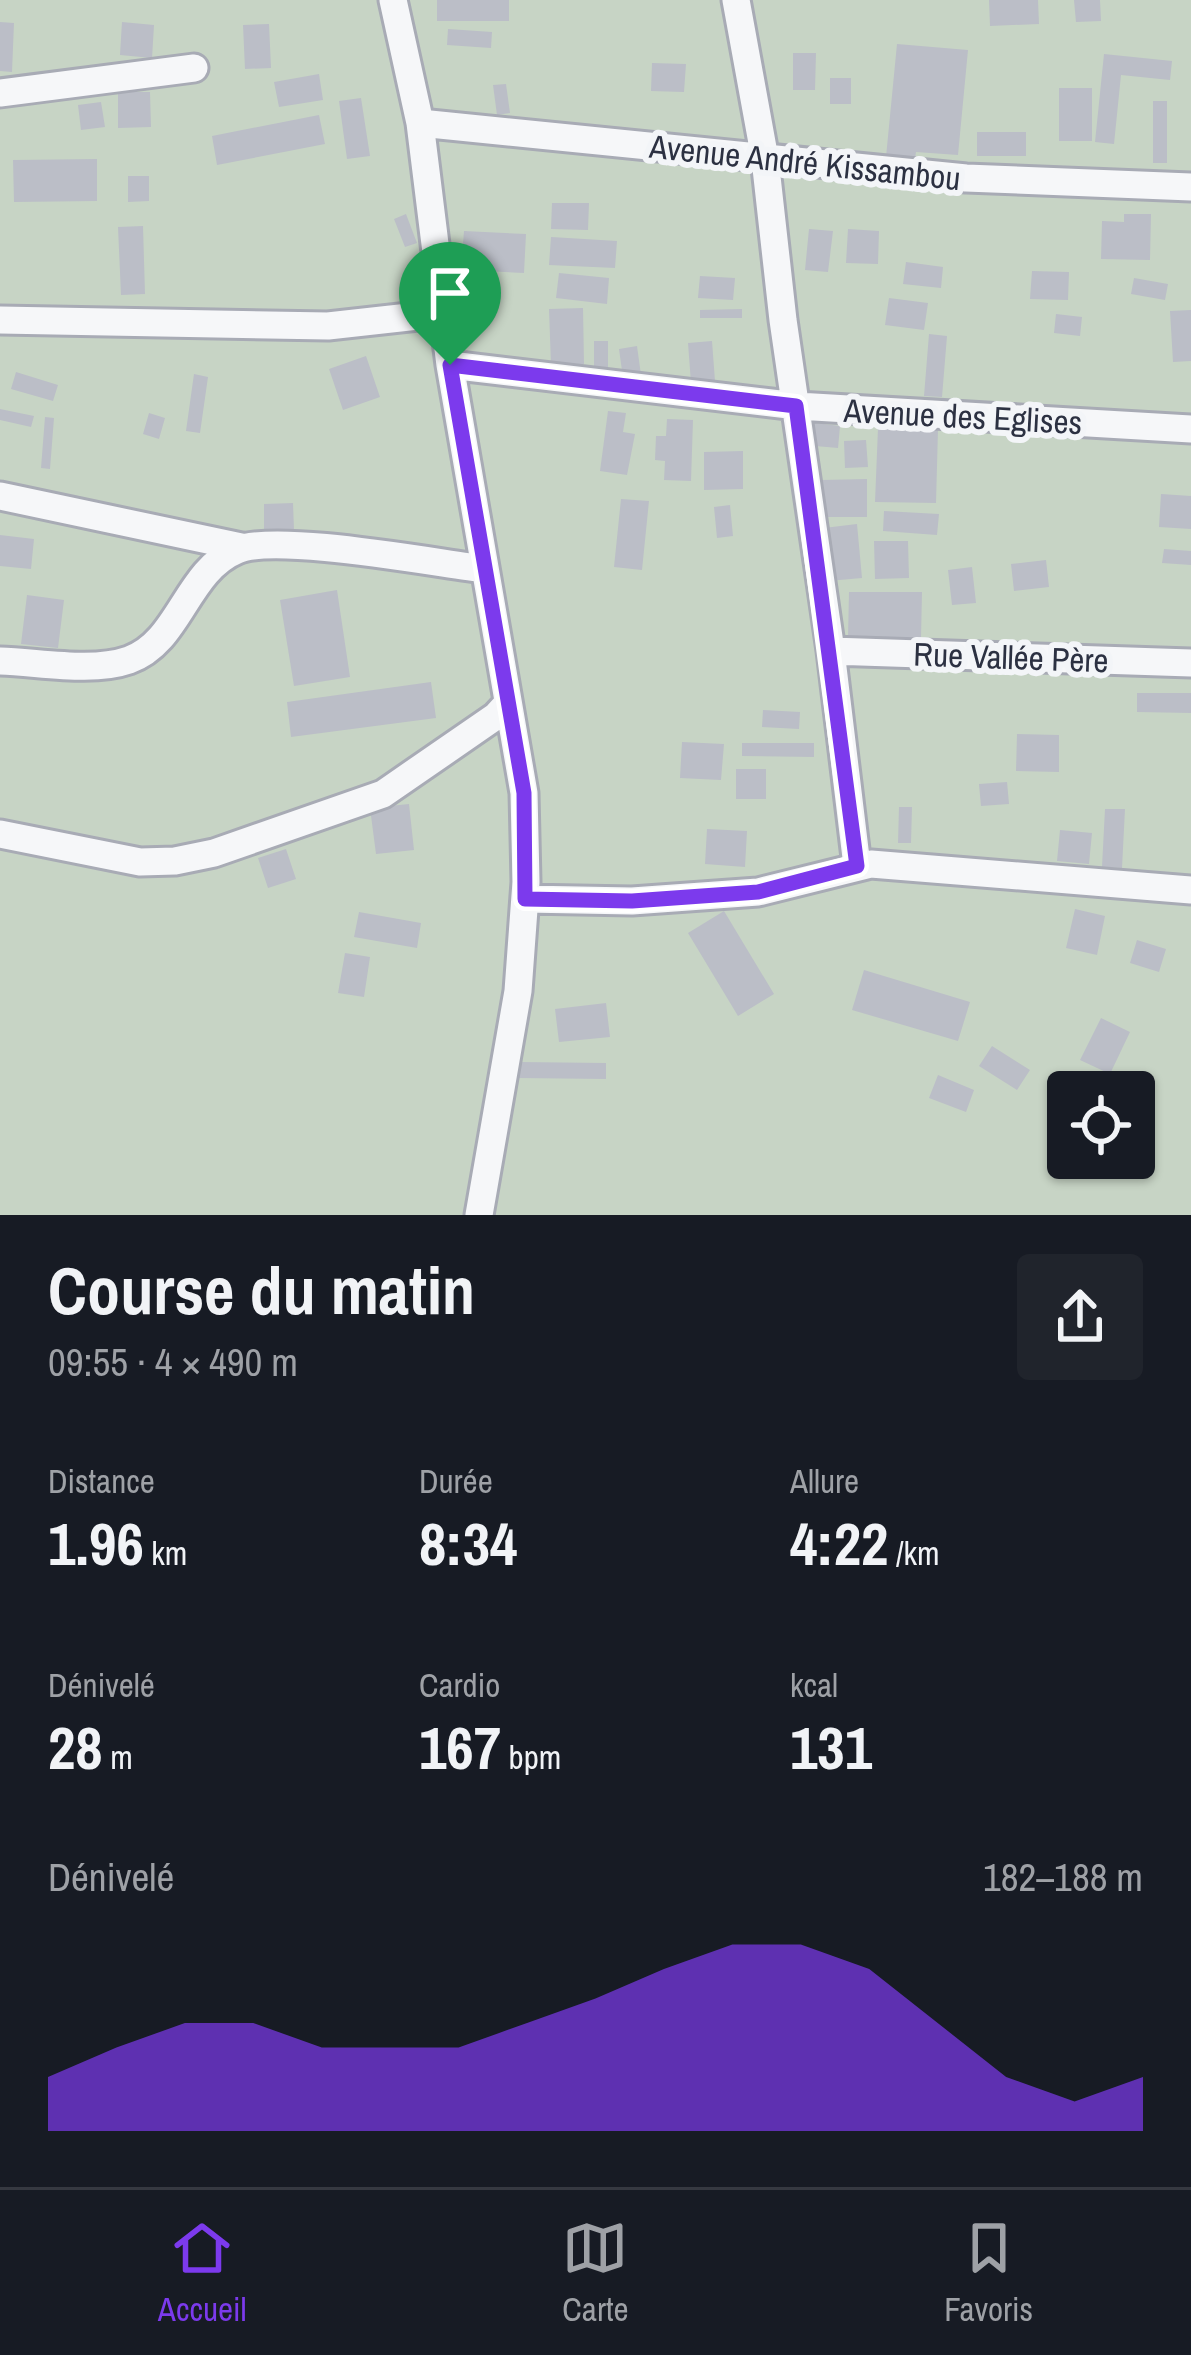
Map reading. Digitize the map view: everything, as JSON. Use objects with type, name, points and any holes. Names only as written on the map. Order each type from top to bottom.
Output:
[{"type":"street","points":[[393,0],[420,123],[450,365],[524,793],[525,899],[518,991],[479,1215]]},
{"type":"street","points":[[736,0],[765,159],[857,866]]},
{"type":"street","points":[[0,94],[194,68]]},
{"type":"street","name":"Avenue André Kissambou","points":[[420,123],[966,178],[1191,187]]},
{"type":"street","points":[[0,320],[328,326],[446,313]]},
{"type":"street","name":"Avenue des Eglises","points":[[450,365],[796,406],[1191,429]]},
{"type":"street","points":[[0,496],[241,548],[315,547],[485,569]]},
{"type":"street","points":[[0,661],[112,664],[133,659],[160,639],[212,564],[241,548]]},
{"type":"street","name":"Rue Vallée Père","points":[[832,651],[1191,663]]},
{"type":"street","points":[[0,834],[140,862],[214,853],[383,794],[507,704]]},
{"type":"street","points":[[525,899],[632,901],[758,892],[857,866],[1191,890]]},
{"type":"green space","points":[[0,0],[1191,0],[1191,1215],[0,1215]]},
{"type":"building","points":[[437,0],[509,0],[509,21],[437,21]]},
{"type":"building","points":[[989,0],[1038,0],[1039,24],[990,26]]},
{"type":"building","points":[[1074,0],[1100,0],[1101,21],[1076,22]]},
{"type":"building","points":[[0,22],[14,23],[12,72],[0,71]]},
{"type":"building","points":[[122,22],[154,25],[152,58],[120,55]]},
{"type":"building","points":[[269,24],[271,68],[245,69],[243,25]]},
{"type":"building","points":[[448,29],[492,32],[491,48],[447,45]]},
{"type":"building","points":[[897,44],[968,50],[958,155],[916,152],[915,159],[886,157]]},
{"type":"building","points":[[793,53],[816,53],[815,90],[793,90]]},
{"type":"building","points":[[1104,54],[1172,61],[1170,80],[1121,75],[1114,144],[1095,142]]},
{"type":"building","points":[[652,63],[686,64],[684,92],[651,91]]},
{"type":"building","points":[[319,74],[323,100],[279,107],[274,82]]},
{"type":"building","points":[[830,78],[851,78],[851,104],[830,104]]},
{"type":"building","points":[[506,84],[510,113],[497,115],[493,85]]},
{"type":"building","points":[[1059,88],[1092,88],[1092,141],[1059,141]]},
{"type":"building","points":[[118,92],[150,92],[151,127],[118,128]]},
{"type":"building","points":[[361,98],[370,156],[347,159],[339,101]]},
{"type":"building","points":[[1153,101],[1167,101],[1167,163],[1153,163]]},
{"type":"building","points":[[101,102],[105,127],[81,130],[78,105]]},
{"type":"building","points":[[319,115],[325,144],[217,165],[212,136]]},
{"type":"building","points":[[977,132],[1026,132],[1026,156],[977,156]]},
{"type":"building","points":[[97,159],[97,201],[14,202],[13,160]]},
{"type":"building","points":[[128,176],[149,176],[149,201],[128,202]]},
{"type":"building","points":[[552,203],[589,203],[588,230],[551,229]]},
{"type":"building","points":[[406,214],[417,243],[405,247],[394,219]]},
{"type":"building","points":[[1124,214],[1151,214],[1150,260],[1101,259],[1102,221],[1124,222]]},
{"type":"building","points":[[143,226],[145,294],[121,295],[118,227]]},
{"type":"building","points":[[809,229],[833,231],[828,272],[805,270]]},
{"type":"building","points":[[848,229],[879,231],[878,264],[846,263]]},
{"type":"building","points":[[464,231],[526,234],[524,273],[461,270]]},
{"type":"building","points":[[551,237],[617,241],[615,268],[549,265]]},
{"type":"building","points":[[906,262],[943,267],[941,288],[903,284]]},
{"type":"building","points":[[1032,271],[1069,272],[1068,300],[1030,299]]},
{"type":"building","points":[[559,273],[609,278],[607,304],[556,298]]},
{"type":"building","points":[[700,276],[735,278],[733,300],[698,298]]},
{"type":"building","points":[[1134,278],[1168,284],[1165,300],[1131,294]]},
{"type":"building","points":[[889,298],[928,303],[924,330],[885,325]]},
{"type":"building","points":[[583,308],[584,364],[551,365],[549,309]]},
{"type":"building","points":[[742,309],[742,318],[700,318],[700,310]]},
{"type":"building","points":[[1191,310],[1191,361],[1173,362],[1170,311]]},
{"type":"building","points":[[1056,314],[1082,317],[1080,336],[1054,333]]},
{"type":"building","points":[[929,334],[947,336],[942,397],[924,396]]},
{"type":"building","points":[[594,341],[608,341],[608,371],[594,371]]},
{"type":"building","points":[[712,341],[715,381],[691,383],[688,343]]},
{"type":"building","points":[[637,346],[641,375],[623,378],[619,349]]},
{"type":"building","points":[[366,356],[380,397],[343,410],[329,369]]},
{"type":"building","points":[[16,372],[58,385],[53,401],[11,389]]},
{"type":"building","points":[[194,374],[208,377],[200,433],[186,431]]},
{"type":"building","points":[[0,409],[34,416],[31,427],[0,420]]},
{"type":"building","points":[[608,411],[626,413],[623,432],[635,434],[627,475],[600,471]]},
{"type":"building","points":[[149,413],[165,418],[159,439],[143,434]]},
{"type":"building","points":[[45,417],[54,418],[50,469],[41,468]]},
{"type":"building","points":[[667,419],[693,420],[691,481],[664,480],[665,461],[655,460],[656,436],[666,436]]},
{"type":"building","points":[[807,422],[840,426],[838,448],[804,445]]},
{"type":"building","points":[[878,428],[938,429],[936,503],[875,502]]},
{"type":"building","points":[[866,440],[868,467],[845,468],[844,441]]},
{"type":"building","points":[[743,451],[743,489],[704,490],[704,452]]},
{"type":"building","points":[[867,479],[867,517],[821,517],[821,480]]},
{"type":"building","points":[[1161,494],[1191,496],[1191,529],[1159,527]]},
{"type":"building","points":[[621,499],[649,501],[642,570],[614,567]]},
{"type":"building","points":[[293,503],[294,530],[264,531],[264,504]]},
{"type":"building","points":[[730,505],[733,536],[717,538],[714,507]]},
{"type":"building","points":[[884,511],[939,514],[937,535],[883,531]]},
{"type":"building","points":[[857,524],[862,578],[828,581],[824,528]]},
{"type":"building","points":[[0,535],[34,539],[31,569],[0,566]]},
{"type":"building","points":[[874,541],[908,541],[909,578],[875,579]]},
{"type":"building","points":[[1164,549],[1191,551],[1191,565],[1162,563]]},
{"type":"building","points":[[1046,560],[1049,587],[1014,591],[1011,564]]},
{"type":"building","points":[[972,567],[976,603],[952,605],[948,570]]},
{"type":"building","points":[[337,590],[350,677],[294,686],[280,600]]},
{"type":"building","points":[[849,592],[922,592],[921,638],[848,638]]},
{"type":"building","points":[[27,595],[64,600],[58,648],[21,644]]},
{"type":"building","points":[[431,682],[436,718],[291,737],[287,702]]},
{"type":"building","points":[[1137,693],[1191,693],[1191,713],[1137,712]]},
{"type":"building","points":[[763,710],[800,712],[799,729],[762,727]]},
{"type":"building","points":[[1017,734],[1059,735],[1059,772],[1016,771]]},
{"type":"building","points":[[682,742],[724,744],[721,780],[680,778]]},
{"type":"building","points":[[742,743],[814,743],[814,757],[742,756]]},
{"type":"building","points":[[736,769],[766,769],[766,799],[736,799]]},
{"type":"building","points":[[1007,782],[1009,804],[981,806],[979,784]]},
{"type":"building","points":[[409,804],[414,850],[376,854],[370,808]]},
{"type":"building","points":[[899,807],[912,807],[911,843],[898,843]]},
{"type":"building","points":[[1105,809],[1125,809],[1122,868],[1102,867]]},
{"type":"building","points":[[707,829],[747,831],[745,867],[705,864]]},
{"type":"building","points":[[1060,830],[1092,833],[1089,864],[1057,861]]},
{"type":"building","points":[[286,849],[296,879],[268,888],[258,858]]},
{"type":"building","points":[[1075,909],[1105,916],[1097,955],[1066,948]]},
{"type":"building","points":[[724,911],[774,994],[738,1016],[688,933]]},
{"type":"building","points":[[359,912],[421,923],[417,948],[354,937]]},
{"type":"building","points":[[1137,940],[1166,949],[1159,972],[1130,963]]},
{"type":"building","points":[[345,953],[370,957],[364,997],[338,993]]},
{"type":"building","points":[[864,970],[970,1002],[958,1041],[852,1010]]},
{"type":"building","points":[[606,1003],[610,1037],[559,1042],[555,1009]]},
{"type":"building","points":[[1101,1018],[1130,1032],[1111,1071],[1080,1060]]},
{"type":"building","points":[[992,1046],[1030,1070],[1017,1090],[979,1066]]},
{"type":"building","points":[[518,1062],[606,1063],[606,1079],[518,1078]]},
{"type":"building","points":[[938,1075],[974,1090],[966,1112],[929,1098]]},
{"type":"route","points":[[450,365],[796,406],[857,866],[758,892],[632,901],[525,899],[524,793],[450,365]]}]
